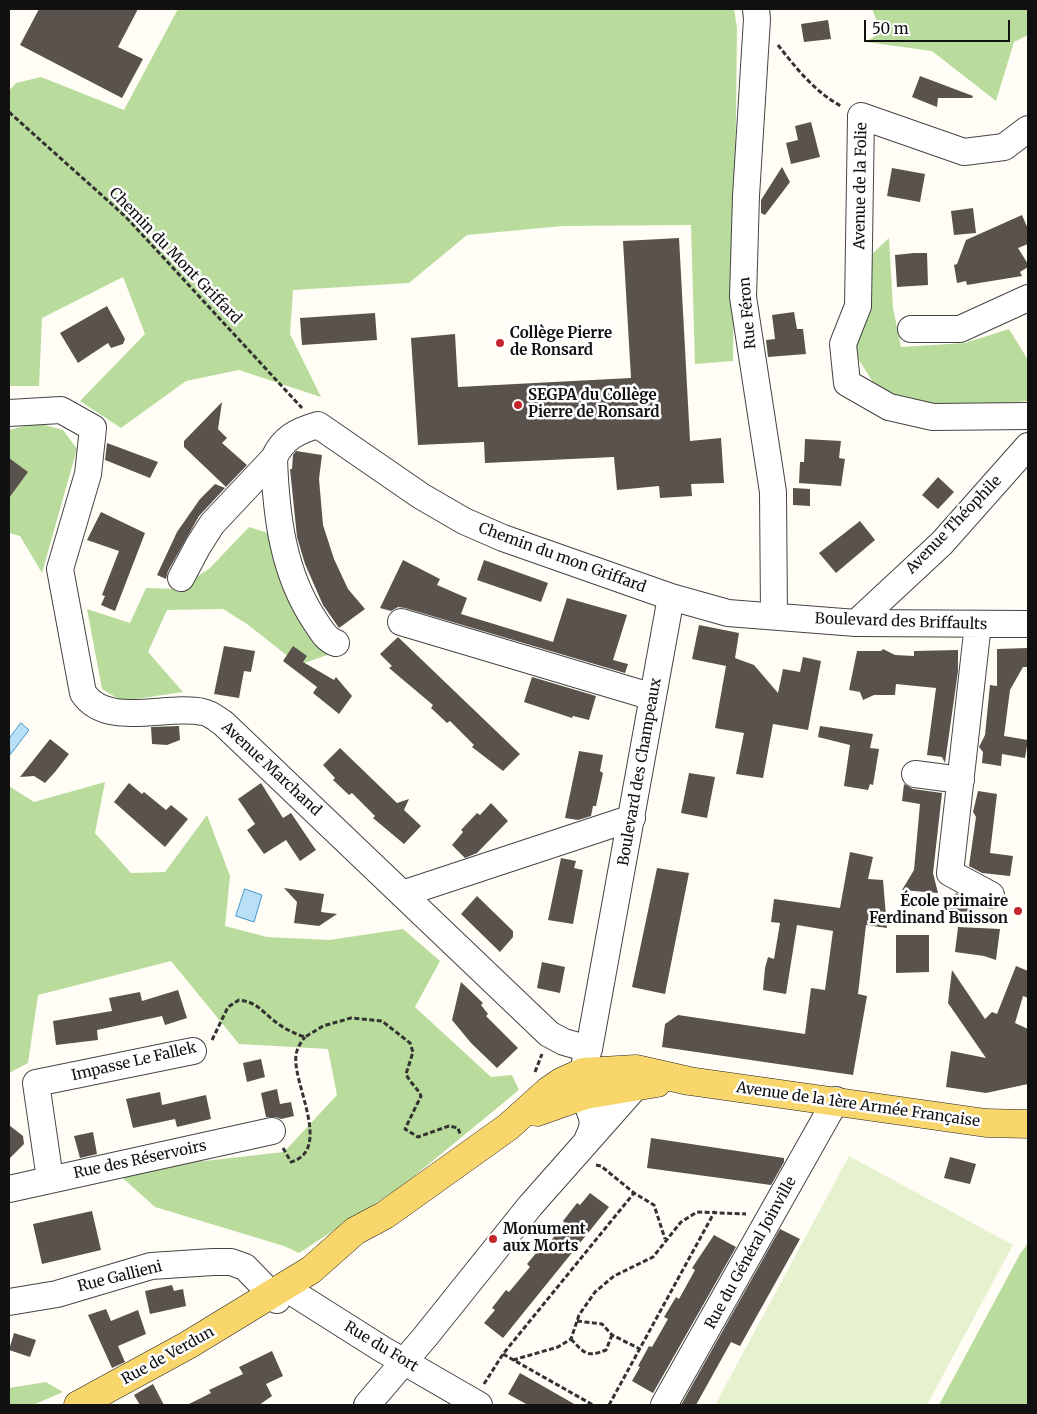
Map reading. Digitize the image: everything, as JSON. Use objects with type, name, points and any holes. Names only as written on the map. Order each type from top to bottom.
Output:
[{"type":"main road","name":"Avenue de la 1ère Armée Française","points":[[591,1076],[636,1069],[689,1081],[836,1100],[986,1123],[1028,1124]]},
{"type":"main road","name":"Avenue de la 1ère Armée Française","points":[[591,1076],[637,1086],[689,1081]]},
{"type":"main road","name":"Rue de Verdun","points":[[78,1405],[277,1296],[316,1266],[355,1231],[384,1215],[508,1127],[554,1104],[591,1076]]},
{"type":"street","name":"Rue Féron","points":[[757,14],[746,196],[743,298],[773,492],[774,616]]},
{"type":"street","name":"Avenue de la Folie","points":[[1028,129],[1004,147],[964,152],[861,116],[858,306],[843,344],[848,383],[889,408],[933,416],[1028,416]]},
{"type":"street","points":[[911,328],[960,329],[1028,298]]},
{"type":"street","name":"Avenue Marchand","points":[[9,413],[61,410],[93,428],[88,474],[60,569],[83,693],[88,700],[95,706],[112,713],[204,712],[223,723],[549,1034],[564,1042],[591,1076]]},
{"type":"street","points":[[181,578],[212,524],[274,458],[279,448],[287,439],[298,431],[318,424]]},
{"type":"street","name":"Chemin du mon Griffard","points":[[318,424],[421,496],[464,521],[503,538],[664,595]]},
{"type":"street","name":"Avenue Théophile","points":[[856,622],[942,543],[1028,446]]},
{"type":"street","points":[[274,458],[275,492],[280,531],[291,573],[309,612],[330,641],[336,643]]},
{"type":"street","points":[[664,595],[728,613],[774,616]]},
{"type":"street","name":"Boulevard des Champeaux","points":[[591,1076],[653,697],[664,595]]},
{"type":"street","name":"Boulevard des Briffaults","points":[[774,616],[856,622],[1028,624]]},
{"type":"street","points":[[401,622],[653,697]]},
{"type":"street","points":[[978,624],[950,873],[991,895]]},
{"type":"street","points":[[915,774],[961,780]]},
{"type":"street","points":[[402,894],[632,818]]},
{"type":"street","name":"Impasse Le Fallek","points":[[50,1179],[36,1083],[194,1051]]},
{"type":"street","points":[[591,1076],[593,1122],[596,1130]]},
{"type":"street","points":[[367,1405],[405,1361],[530,1206],[637,1086]]},
{"type":"street","name":"Rue du Général Joinville","points":[[664,1405],[836,1100]]},
{"type":"street","name":"Rue des Réservoirs","points":[[9,1189],[272,1131]]},
{"type":"street","name":"Rue Gallieni","points":[[9,1302],[57,1294],[151,1266],[213,1262],[231,1262],[245,1267],[277,1296]]},
{"type":"street","name":"Rue du Fort","points":[[277,1296],[405,1361],[476,1403]]},
{"type":"path","points":[[757,14],[791,62],[830,100],[861,116]]},
{"type":"path","name":"Chemin du Mont Griffard","points":[[9,112],[126,217],[318,424]]},
{"type":"path","name":"Impasse Le Fallek","points":[[194,1051],[211,1043],[228,1007],[239,1000],[258,1005],[273,1020],[290,1032],[305,1037]]},
{"type":"path","points":[[272,1131],[280,1140],[284,1152],[291,1162],[300,1159],[308,1148],[311,1134],[296,1070],[296,1054],[305,1037],[323,1026],[351,1018],[382,1021],[410,1043],[413,1052],[406,1074],[409,1080],[417,1086],[421,1096],[405,1129],[418,1137],[449,1126],[458,1128],[461,1137],[457,1164]]},
{"type":"path","points":[[594,1165],[601,1166],[634,1193],[654,1205],[665,1239]]},
{"type":"path","points":[[476,1403],[503,1354],[634,1193]]},
{"type":"path","points":[[513,1360],[558,1347],[571,1339],[577,1321],[595,1292],[614,1276],[653,1257],[665,1239],[681,1222],[697,1212],[715,1211],[771,1216]]},
{"type":"path","points":[[609,1405],[715,1211]]},
{"type":"path","points":[[577,1321],[602,1324],[612,1335],[640,1349]]},
{"type":"path","points":[[571,1339],[583,1352],[594,1355],[606,1350],[612,1335]]},
{"type":"path","points":[[503,1354],[593,1405]]},
{"type":"green space","points":[[178,9],[734,9],[737,28],[733,361],[695,364],[691,225],[563,226],[467,235],[409,283],[293,290],[290,334],[321,397],[239,370],[186,381],[121,428],[80,401],[145,334],[123,277],[42,318],[39,386],[9,386],[9,91],[16,83],[41,77],[124,110]]},
{"type":"green space","points":[[872,9],[1028,9],[1028,35],[1014,42],[996,101],[932,51],[866,42],[881,32]]},
{"type":"green space","points":[[889,238],[893,308],[901,347],[965,343],[1009,329],[1028,360],[1028,401],[966,406],[889,407],[855,354],[873,253]]},
{"type":"green space","points":[[37,423],[63,430],[77,449],[42,573],[20,536],[9,533],[9,430]]},
{"type":"green space","points":[[249,527],[274,535],[333,653],[299,665],[247,624],[223,609],[167,610],[148,652],[183,692],[122,701],[102,689],[87,609],[130,623],[146,588],[176,589],[209,569]]},
{"type":"green space","points":[[105,782],[95,833],[131,873],[165,872],[207,815],[230,876],[225,926],[267,937],[329,940],[403,929],[440,961],[415,1007],[491,1077],[512,1075],[519,1090],[402,1186],[299,1253],[284,1246],[155,1207],[115,1171],[284,1152],[337,1095],[328,1049],[239,1044],[171,961],[38,995],[28,1063],[9,1073],[9,786],[34,802]]},
{"type":"green space","points":[[849,1156],[1013,1245],[927,1405],[715,1405]]},
{"type":"green space","points":[[1028,1243],[1028,1405],[939,1405],[1020,1254]]},
{"type":"green space","points":[[46,1382],[63,1392],[33,1405],[9,1405],[9,1388]]},
{"type":"water","points":[[21,723],[29,730],[10,755],[9,739]]},
{"type":"water","points":[[245,889],[262,895],[254,922],[236,916]]},
{"type":"building","points":[[39,9],[138,9],[118,47],[143,59],[122,98],[20,45]]},
{"type":"building","points":[[828,20],[831,39],[804,42],[801,24]]},
{"type":"building","points":[[920,76],[973,96],[972,98],[938,98],[937,107],[912,97]]},
{"type":"building","points":[[811,122],[820,157],[791,164],[786,143],[798,140],[795,126]]},
{"type":"building","points":[[782,167],[790,182],[765,215],[761,213],[761,200]]},
{"type":"building","points":[[892,168],[925,174],[920,202],[887,196]]},
{"type":"building","points":[[973,208],[976,233],[954,235],[951,211]]},
{"type":"building","points":[[1022,215],[1028,229],[1028,244],[1018,248],[1028,267],[1020,272],[1022,276],[967,285],[966,281],[957,283],[954,265],[957,264],[966,240]]},
{"type":"building","name":"Collège Pierre de Ronsard","points":[[679,238],[690,441],[721,438],[724,483],[691,484],[692,496],[660,498],[659,486],[617,490],[614,457],[485,463],[484,442],[418,445],[411,338],[455,334],[458,387],[631,378],[623,241]]},
{"type":"building","points":[[927,253],[928,285],[897,287],[895,255]]},
{"type":"building","points":[[107,306],[125,339],[123,344],[111,348],[108,343],[78,363],[60,333]]},
{"type":"building","points":[[794,312],[797,329],[803,329],[806,354],[768,357],[766,340],[775,339],[772,315]]},
{"type":"building","points":[[375,313],[377,340],[302,345],[300,318]]},
{"type":"building","points":[[222,402],[218,429],[227,438],[222,443],[247,465],[226,487],[184,447],[184,441]]},
{"type":"building","points":[[805,439],[841,441],[839,458],[845,459],[841,486],[799,483],[800,462],[804,462]]},
{"type":"building","points":[[107,443],[158,462],[150,478],[105,460]]},
{"type":"building","points":[[296,451],[322,455],[319,479],[323,525],[334,559],[348,589],[365,609],[339,628],[323,605],[305,564],[297,537],[290,469],[292,469],[293,455]]},
{"type":"building","points":[[9,458],[28,472],[9,498]]},
{"type":"building","points":[[938,477],[954,492],[938,509],[922,495]]},
{"type":"building","points":[[215,484],[225,488],[199,516],[168,571],[166,579],[157,575],[177,532],[200,499]]},
{"type":"building","points":[[793,488],[810,489],[810,506],[793,505]]},
{"type":"building","points":[[101,512],[145,533],[115,611],[101,605],[105,596],[102,595],[119,551],[87,540]]},
{"type":"building","points":[[860,521],[875,540],[836,573],[819,553]]},
{"type":"building","points":[[403,560],[440,579],[437,585],[467,598],[461,614],[553,642],[567,598],[627,615],[613,660],[628,664],[625,673],[405,608],[398,607],[391,611],[380,608]]},
{"type":"building","points":[[484,560],[548,583],[541,602],[477,580]]},
{"type":"building","points":[[699,625],[739,633],[735,658],[754,665],[778,693],[783,669],[800,672],[803,657],[821,661],[808,730],[773,724],[763,778],[736,774],[744,733],[715,728],[726,666],[692,659]]},
{"type":"building","points":[[398,637],[520,754],[503,771],[472,747],[474,745],[450,721],[447,723],[431,708],[433,705],[389,668],[392,666],[380,654]]},
{"type":"building","points":[[224,646],[255,651],[251,672],[244,671],[239,698],[214,694]]},
{"type":"building","points":[[293,646],[307,656],[303,662],[334,680],[336,677],[352,696],[339,714],[313,693],[317,687],[283,661]]},
{"type":"building","points":[[1028,648],[1028,667],[1023,667],[1010,690],[1004,736],[1028,740],[1025,758],[1002,754],[1001,766],[982,763],[983,752],[979,747],[985,735],[990,685],[997,686],[997,649]]},
{"type":"building","points":[[883,649],[895,655],[914,656],[914,651],[958,650],[958,671],[945,763],[942,757],[927,755],[936,688],[896,684],[895,695],[874,695],[863,700],[860,692],[849,690],[857,651],[881,651]]},
{"type":"building","points":[[532,677],[596,696],[589,720],[573,716],[572,718],[524,702]]},
{"type":"building","points":[[179,726],[180,740],[167,745],[152,744],[151,727]]},
{"type":"building","points":[[820,726],[873,734],[870,748],[879,749],[873,785],[870,784],[868,790],[844,786],[850,745],[818,737]]},
{"type":"building","points":[[50,739],[69,754],[55,772],[45,783],[34,776],[20,777]]},
{"type":"building","points":[[340,748],[397,803],[409,799],[404,810],[421,826],[404,844],[373,818],[375,816],[352,793],[349,795],[333,780],[335,778],[323,765]]},
{"type":"building","points":[[579,751],[603,755],[600,771],[603,773],[596,806],[593,806],[591,816],[578,820],[565,818]]},
{"type":"building","points":[[689,773],[715,777],[707,818],[681,813]]},
{"type":"building","points":[[129,783],[142,794],[144,792],[166,810],[171,805],[188,819],[165,847],[114,802]]},
{"type":"building","points":[[261,783],[283,818],[291,813],[316,850],[300,861],[286,840],[264,854],[247,830],[255,824],[238,799]]},
{"type":"building","points":[[904,784],[913,789],[942,793],[933,873],[938,893],[902,890],[914,870],[920,804],[902,801]]},
{"type":"building","points":[[978,791],[997,794],[990,853],[1013,856],[1010,876],[982,873],[969,866],[976,817],[973,812]]},
{"type":"building","points":[[491,803],[508,821],[477,853],[465,858],[452,845],[463,832],[461,830],[477,813],[480,815]]},
{"type":"building","points":[[850,852],[873,857],[868,879],[883,880],[887,928],[866,925],[858,994],[867,996],[853,1075],[662,1047],[665,1024],[678,1015],[805,1034],[811,988],[825,990],[833,931],[797,925],[786,994],[763,990],[765,968],[768,957],[774,959],[780,923],[771,922],[774,899],[840,908]]},
{"type":"building","points":[[561,858],[576,861],[574,868],[583,870],[573,924],[548,920]]},
{"type":"building","points":[[657,868],[689,873],[665,994],[632,987]]},
{"type":"building","points":[[284,888],[324,894],[321,912],[337,914],[319,926],[294,923],[297,902]]},
{"type":"building","points":[[956,893],[972,902],[971,914],[947,911]]},
{"type":"building","points":[[477,896],[513,931],[513,937],[500,952],[461,914]]},
{"type":"building","points":[[958,927],[1000,929],[996,960],[984,956],[955,952]]},
{"type":"building","points":[[896,935],[929,935],[929,972],[896,973]]},
{"type":"building","points":[[542,962],[565,967],[560,993],[537,988]]},
{"type":"building","points":[[1016,966],[1028,971],[1028,998],[1023,996],[1015,1023],[1028,1029],[1028,1084],[986,1093],[946,1087],[951,1051],[986,1058],[948,1003],[952,970],[985,1019],[992,1012],[997,1014]]},
{"type":"building","points":[[461,982],[483,1003],[481,1005],[488,1014],[486,1016],[518,1048],[497,1068],[471,1043],[452,1020]]},
{"type":"building","points":[[178,990],[187,1018],[165,1025],[162,1016],[97,1030],[98,1040],[56,1045],[53,1021],[112,1011],[109,998],[140,992],[142,1001]]},
{"type":"building","points":[[261,1059],[265,1077],[247,1082],[243,1063]]},
{"type":"building","points":[[277,1089],[280,1104],[291,1102],[294,1116],[281,1119],[266,1117],[261,1093]]},
{"type":"building","points":[[160,1092],[162,1105],[206,1095],[211,1119],[177,1127],[175,1119],[133,1128],[126,1099]]},
{"type":"building","points":[[9,1125],[23,1136],[24,1144],[9,1159]]},
{"type":"building","points":[[93,1132],[97,1154],[80,1158],[74,1136]]},
{"type":"building","points":[[651,1138],[784,1158],[784,1162],[771,1185],[647,1168]]},
{"type":"building","points":[[950,1157],[976,1164],[970,1184],[944,1178]]},
{"type":"building","points":[[590,1193],[609,1207],[503,1338],[484,1323],[495,1310],[492,1308],[506,1290],[509,1292],[530,1267],[527,1264],[542,1246],[545,1248],[565,1223],[563,1221],[577,1203],[580,1205]]},
{"type":"building","points":[[92,1211],[101,1250],[42,1264],[33,1224]]},
{"type":"building","points":[[780,1229],[800,1239],[740,1346],[731,1342],[696,1405],[681,1405]]},
{"type":"building","points":[[714,1235],[736,1247],[653,1393],[632,1381],[649,1346],[652,1347],[668,1319],[664,1317],[676,1297],[679,1299],[695,1270],[692,1268]]},
{"type":"building","points":[[172,1285],[174,1291],[183,1289],[186,1306],[150,1314],[145,1291]]},
{"type":"building","points":[[106,1309],[111,1321],[138,1310],[146,1334],[118,1346],[125,1362],[112,1368],[88,1315]]},
{"type":"building","points":[[14,1333],[36,1340],[30,1357],[9,1350]]},
{"type":"building","points":[[272,1351],[283,1376],[266,1384],[272,1396],[259,1405],[187,1405],[211,1393],[209,1390],[243,1374],[239,1367]]},
{"type":"building","points":[[520,1373],[576,1405],[528,1405],[508,1394]]},
{"type":"building","points":[[153,1384],[164,1405],[140,1405],[134,1395]]},
{"type":"place","name":"Collège Pierre de Ronsard","points":[[500,343]]},
{"type":"place","name":"SEGPA du Collège Pierre de Ronsard","points":[[518,405]]},
{"type":"place","name":"École primaire Ferdinand Buisson","points":[[1018,911]]},
{"type":"place","name":"Monument aux Morts","points":[[493,1239]]}]
